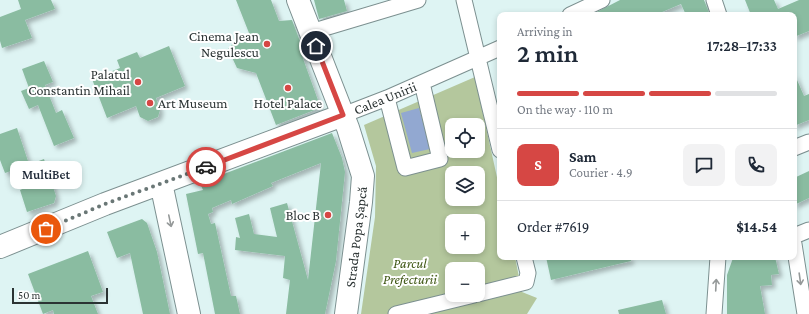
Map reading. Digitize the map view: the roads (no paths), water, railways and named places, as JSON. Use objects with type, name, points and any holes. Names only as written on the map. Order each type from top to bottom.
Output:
[{"type":"main road","name":"Strada Popa Șapcă","points":[[298,0],[343,115],[363,176],[346,314]]},
{"type":"main road","name":"Calea Unirii","points":[[0,247],[161,183],[343,115]]},
{"type":"main road","points":[[161,183],[189,314]]},
{"type":"street","points":[[311,32],[418,0]]},
{"type":"street","points":[[464,0],[497,137]]},
{"type":"street","points":[[576,12],[602,0]]},
{"type":"street","points":[[714,0],[718,12]]},
{"type":"street","name":"Calea Unirii","points":[[343,115],[387,98],[497,49]]},
{"type":"street","points":[[387,98],[405,168],[440,159],[422,83]]},
{"type":"street","points":[[797,147],[809,142]]},
{"type":"street","points":[[797,235],[809,230]]},
{"type":"street","points":[[485,292],[526,282],[528,273],[525,260]]},
{"type":"street","points":[[714,314],[718,260]]},
{"type":"street","points":[[797,260],[805,314]]},
{"type":"street","points":[[396,314],[445,302]]},
{"type":"water","points":[[419,108],[430,149],[412,153],[401,113]]},
{"type":"place","name":"Cinema Jean Negulescu","points":[[267,44]]},
{"type":"place","name":"Palatul Constantin Mihail","points":[[138,82]]},
{"type":"place","name":"Hotel Palace","points":[[288,88]]},
{"type":"place","name":"Art Museum","points":[[150,103]]},
{"type":"place","name":"Bloc B","points":[[328,215]]},
{"type":"place","name":"MultiBet","points":[[46,229]]},
{"type":"park label","name":"Parcul Prefecturii","points":[[410,272]]}]
